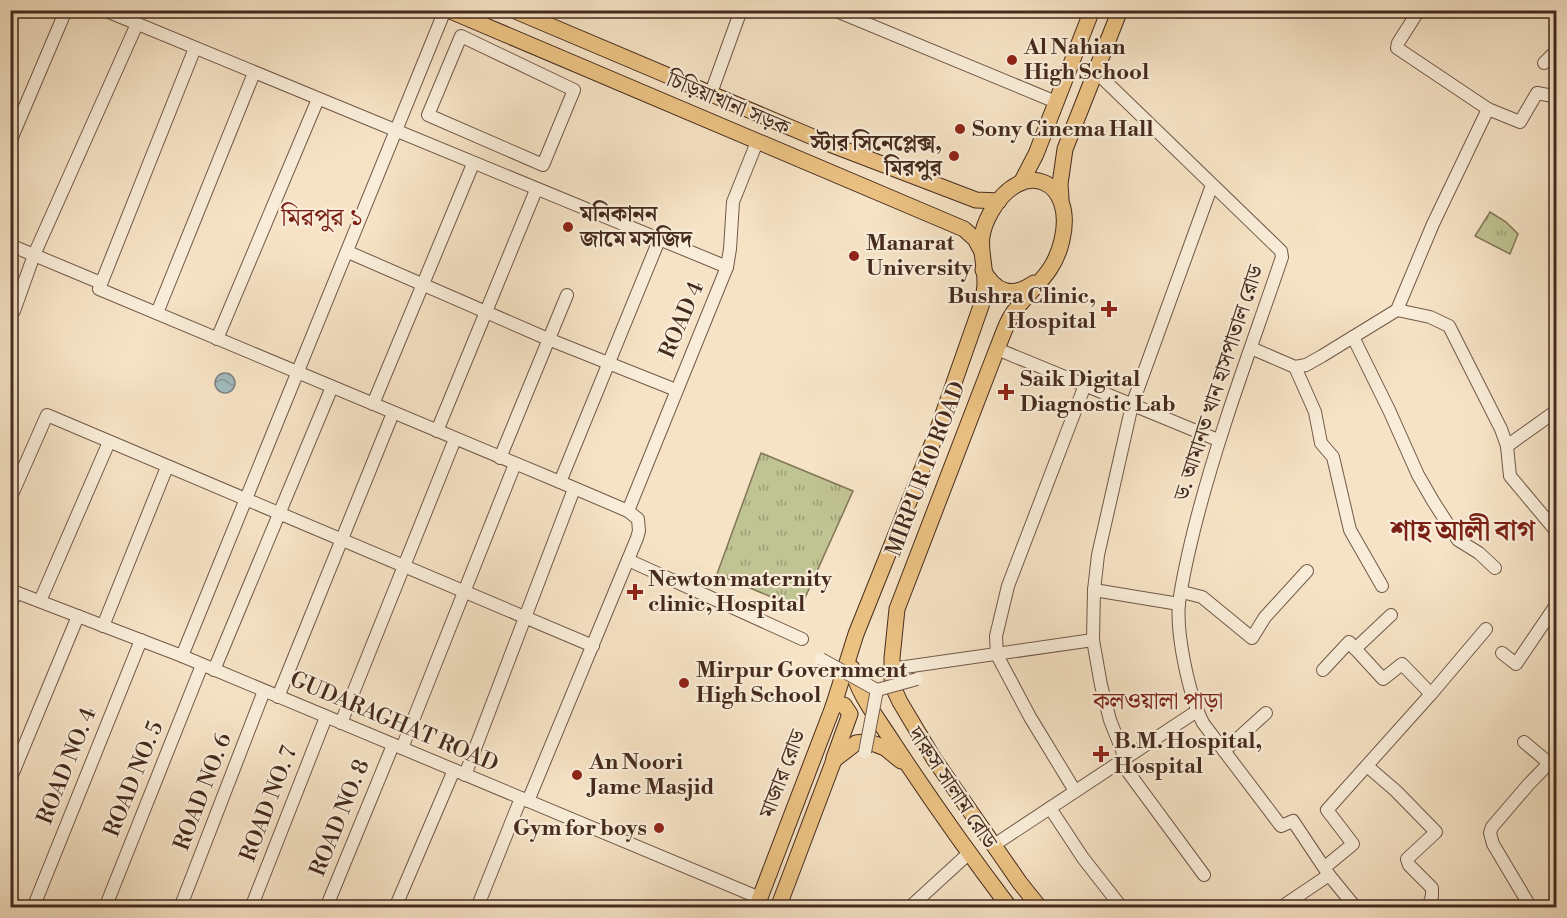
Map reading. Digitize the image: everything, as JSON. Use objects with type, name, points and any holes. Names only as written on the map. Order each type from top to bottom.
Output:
[{"type":"main road","name":"চিড়িয়াখানা সড়ক","points":[[446,10],[964,229],[975,239],[981,250]]},
{"type":"main road","name":"চিড়িয়াখানা সড়ক","points":[[513,10],[827,143],[976,200],[999,201]]},
{"type":"main road","points":[[1092,10],[1036,154],[1022,181],[999,201],[986,222],[981,250],[984,277],[1009,293],[1029,287],[1049,272],[1059,251],[1064,222],[1060,184],[1065,149],[1120,10]]},
{"type":"main road","points":[[1022,181],[1044,182],[1061,198]]},
{"type":"main road","name":"MIRPUR 10 ROAD","points":[[891,669],[897,609],[997,349],[1010,317],[1049,272]]},
{"type":"main road","name":"MIRPUR 10 ROAD","points":[[851,656],[856,634],[939,426],[981,306],[984,277]]},
{"type":"main road","name":"মাজার রোড","points":[[758,903],[851,656]]},
{"type":"main road","name":"দারুস সালাম রোড","points":[[851,656],[859,688],[912,772],[968,854],[1010,908]]},
{"type":"main road","name":"দারুস সালাম রোড","points":[[891,669],[893,687],[900,702],[934,759],[1040,908]]},
{"type":"main road","points":[[833,707],[839,704],[844,705],[850,714],[834,760]]},
{"type":"main road","name":"মাজার রোড","points":[[779,906],[834,760],[856,743],[875,744],[893,754],[912,772]]},
{"type":"main road","points":[[758,903],[779,906]]},
{"type":"street","points":[[10,142],[66,10]]},
{"type":"street","points":[[105,10],[473,164],[727,267]]},
{"type":"street","points":[[182,656],[446,10]]},
{"type":"street","points":[[711,93],[741,10]]},
{"type":"street","points":[[834,10],[857,15],[1056,102]]},
{"type":"street","points":[[1405,10],[1417,14],[1397,48],[1488,109],[1520,122],[1537,93],[1557,99]]},
{"type":"street","points":[[14,311],[34,255],[137,24]]},
{"type":"street","points":[[461,36],[574,90],[543,165],[429,115],[461,36]]},
{"type":"street","points":[[195,48],[99,289],[560,482],[628,512],[638,519],[639,531],[628,560],[482,906]]},
{"type":"street","points":[[1544,63],[1557,51]]},
{"type":"street","name":"ড. আমানত খান হাসপাতাল রোড","points":[[1096,72],[1281,250],[1282,257],[1218,440],[1191,542],[1180,598],[1184,655],[1197,711],[1203,723],[1281,826],[1293,821],[1327,871]]},
{"type":"street","points":[[157,313],[255,73]]},
{"type":"street","points":[[217,339],[318,99]]},
{"type":"street","points":[[1251,348],[1295,367],[1306,365],[1397,310],[1433,224],[1488,109]]},
{"type":"street","name":"ROAD 4","points":[[628,512],[727,267],[733,202],[757,142]]},
{"type":"street","points":[[373,404],[473,164]]},
{"type":"street","points":[[1204,875],[1123,760],[1101,685],[1093,640],[1094,590],[1103,524],[1132,405],[1212,185]]},
{"type":"street","points":[[437,431],[536,190]]},
{"type":"street","points":[[560,482],[659,240]]},
{"type":"street","points":[[10,245],[101,283]]},
{"type":"street","points":[[348,252],[548,339],[676,390]]},
{"type":"street","points":[[500,458],[567,295]]},
{"type":"street","points":[[1397,310],[1430,317],[1449,326],[1501,429],[1507,446],[1510,476],[1557,531]]},
{"type":"street","points":[[1353,337],[1418,476],[1433,501],[1458,540],[1479,553],[1495,568]]},
{"type":"street","points":[[997,349],[1218,440]]},
{"type":"street","points":[[1295,367],[1315,412],[1321,442],[1333,457],[1350,530],[1382,586]]},
{"type":"street","points":[[1075,791],[1030,717],[997,655],[996,636],[1008,586],[1085,385]]},
{"type":"street","points":[[214,670],[332,387]]},
{"type":"street","points":[[1507,446],[1557,411]]},
{"type":"street","points":[[278,697],[393,413]]},
{"type":"street","points":[[10,499],[14,484],[47,416],[593,646]]},
{"type":"street","points":[[341,723],[455,439]]},
{"type":"street","points":[[40,601],[109,442]]},
{"type":"street","name":"ROAD NO. 8","points":[[326,908],[465,591],[515,464]]},
{"type":"street","points":[[103,626],[167,467]]},
{"type":"street","points":[[395,908],[460,772],[525,616],[574,489]]},
{"type":"street","points":[[628,560],[802,639]]},
{"type":"street","points":[[1094,590],[1180,598],[1202,597],[1252,638],[1265,617],[1307,571]]},
{"type":"street","points":[[10,606],[13,591]]},
{"type":"street","name":"GUDARAGHAT ROAD","points":[[13,591],[182,656],[460,772],[758,903]]},
{"type":"street","points":[[1502,654],[1516,664],[1557,605]]},
{"type":"street","points":[[1355,649],[1391,615]]},
{"type":"street","points":[[10,780],[78,616]]},
{"type":"street","points":[[1280,908],[1327,871],[1353,844],[1327,810],[1431,694],[1486,628]]},
{"type":"street","name":"ROAD NO. 4","points":[[33,908],[141,640]]},
{"type":"street","points":[[891,669],[1093,640]]},
{"type":"street","points":[[1323,670],[1349,642],[1383,680],[1402,664],[1431,694]]},
{"type":"street","points":[[821,659],[877,690],[917,679]]},
{"type":"street","name":"ROAD NO. 5","points":[[105,908],[202,665]]},
{"type":"street","points":[[865,752],[877,690]]},
{"type":"street","name":"ROAD NO. 6","points":[[180,908],[264,691]]},
{"type":"street","points":[[994,845],[1197,711]]},
{"type":"street","points":[[1224,751],[1266,714]]},
{"type":"street","name":"ROAD NO. 7","points":[[251,908],[326,717]]},
{"type":"street","points":[[1524,742],[1553,760],[1492,827],[1490,833],[1493,844],[1531,908]]},
{"type":"street","points":[[1367,766],[1396,791],[1436,832],[1407,859],[1409,865],[1432,888],[1428,908]]},
{"type":"street","points":[[1050,808],[1083,858],[1122,908]]},
{"type":"street","points":[[909,908],[968,854]]},
{"type":"street","points":[[1327,871],[1356,908]]},
{"type":"street","points":[[10,903],[21,908]]},
{"type":"green space","points":[[1490,212],[1506,222],[1518,234],[1510,254],[1475,236]]},
{"type":"green space","points":[[761,453],[853,491],[800,609],[717,574]]},
{"type":"water","points":[[221,373],[229,373],[235,379],[235,387],[229,393],[221,393],[215,387],[215,379]]},
{"type":"place","name":"Al Nahian High School","points":[[1012,60]]},
{"type":"place","name":"Sony Cinema Hall","points":[[960,129]]},
{"type":"place","name":"স্টার সিনেপ্লেক্স, মিরপুর","points":[[954,156]]},
{"type":"place","name":"মনিকানন জামে মসজিদ","points":[[568,227]]},
{"type":"place","name":"Manarat University","points":[[854,256]]},
{"type":"place","name":"Bushra Clinic, Hospital","points":[[1109,309]]},
{"type":"place","name":"Saik Digital Diagnostic Lab","points":[[1006,392]]},
{"type":"place","name":"Newton maternity clinic, Hospital","points":[[635,592]]},
{"type":"place","name":"Mirpur Government High School","points":[[684,683]]},
{"type":"place","name":"B.M. Hospital, Hospital","points":[[1101,754]]},
{"type":"place","name":"An Noori Jame Masjid","points":[[577,775]]},
{"type":"place","name":"Gym for boys","points":[[659,828]]},
{"type":"district","name":"মিরপুর ১","points":[[322,218]]},
{"type":"district","name":"শাহ আলী বাগ","points":[[1463,531]]},
{"type":"district","name":"কলওয়ালা পাড়া","points":[[1158,702]]}]
